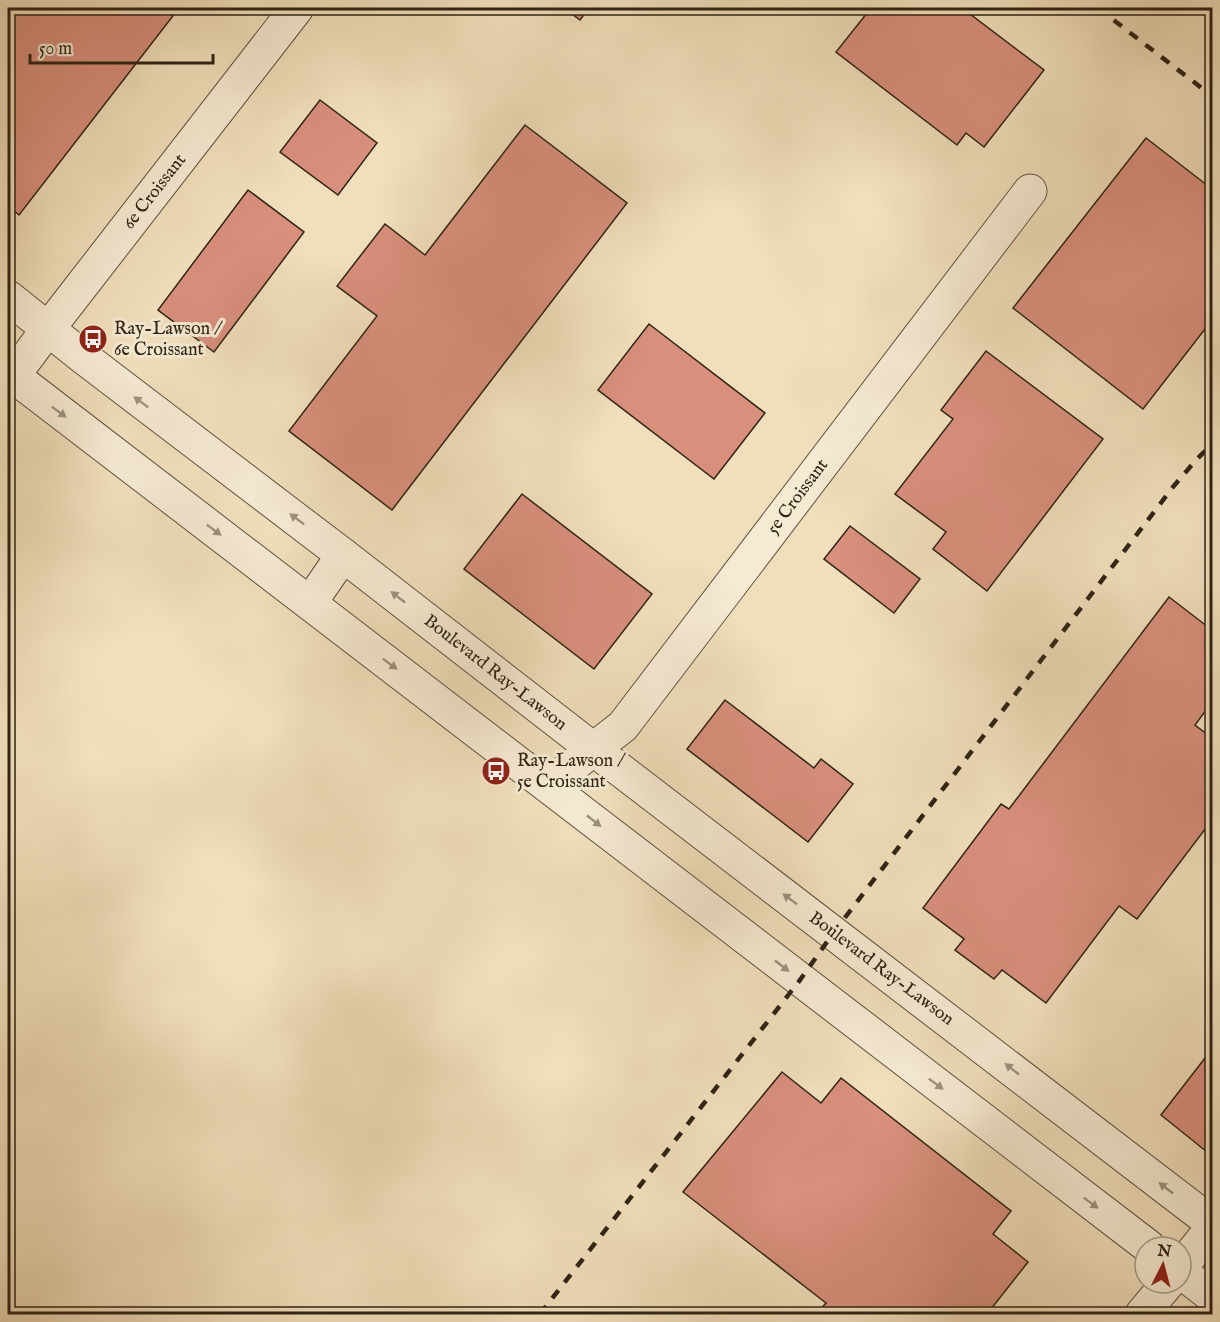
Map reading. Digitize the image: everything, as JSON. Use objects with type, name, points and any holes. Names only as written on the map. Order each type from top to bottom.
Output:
[{"type":"street","name":"6e Croissant","points":[[10,374],[48,329],[297,8]]},
{"type":"street","name":"5e Croissant","points":[[548,785],[623,726],[1030,191]]},
{"type":"street","name":"Boulevard Ray-Lawson","points":[[8,297],[1212,1226]]},
{"type":"street","points":[[10,374],[1133,1235]]},
{"type":"street","points":[[310,603],[343,555]]},
{"type":"street","points":[[1193,1251],[1212,1226]]},
{"type":"street","points":[[1193,1281],[1212,1296]]},
{"type":"street","points":[[1142,1314],[1158,1295]]},
{"type":"building","points":[[8,8],[179,8],[19,215],[8,206]]},
{"type":"building","points":[[564,8],[589,8],[580,20]]},
{"type":"building","points":[[871,8],[962,8],[1044,70],[984,147],[966,133],[957,145],[836,52]]},
{"type":"building","points":[[320,100],[377,143],[338,195],[280,152]]},
{"type":"building","points":[[525,125],[627,203],[392,510],[289,431],[377,316],[337,286],[385,224],[425,255]]},
{"type":"building","points":[[1146,138],[1212,189],[1212,320],[1143,409],[1013,308]]},
{"type":"building","points":[[248,190],[304,232],[214,352],[158,310]]},
{"type":"building","points":[[649,324],[765,413],[714,479],[598,390]]},
{"type":"building","points":[[986,351],[1103,439],[987,591],[933,549],[946,532],[895,494],[953,419],[941,410]]},
{"type":"building","points":[[522,494],[652,594],[594,669],[464,569]]},
{"type":"building","points":[[850,526],[920,579],[894,613],[824,559]]},
{"type":"building","points":[[1169,597],[1212,630],[1212,702],[1195,725],[1212,738],[1212,820],[1137,919],[1119,906],[1046,1003],[1002,970],[994,979],[955,950],[964,939],[923,908],[1001,804],[1009,809]]},
{"type":"building","points":[[725,700],[814,768],[821,759],[853,784],[808,842],[687,749]]},
{"type":"building","points":[[1212,1049],[1212,1156],[1161,1115]]},
{"type":"building","points":[[782,1072],[821,1103],[841,1078],[1011,1211],[993,1234],[1028,1262],[987,1314],[816,1314],[826,1303],[683,1192]]},
{"type":"railway","points":[[1098,8],[1212,96]]},
{"type":"railway","points":[[540,1314],[800,980],[834,932],[1173,487],[1212,444]]},
{"type":"place","name":"Ray-Lawson / 6e Croissant","points":[[93,339]]},
{"type":"place","name":"Ray-Lawson / 5e Croissant","points":[[496,771]]}]
